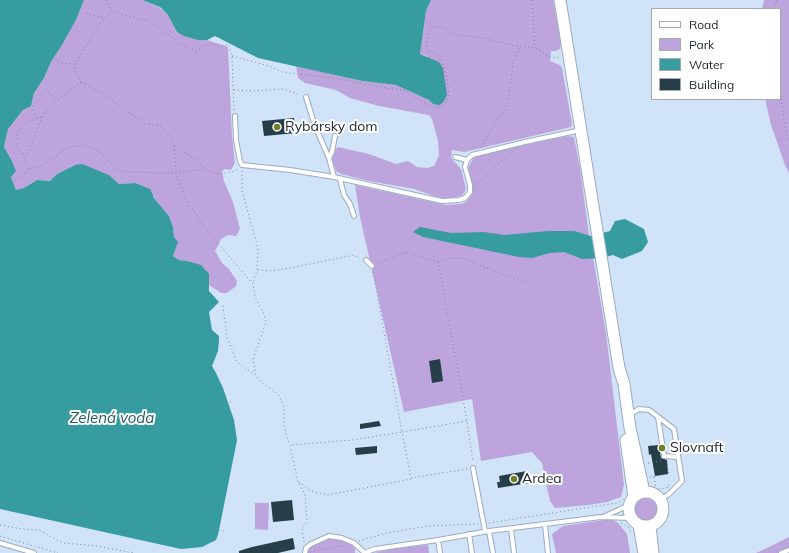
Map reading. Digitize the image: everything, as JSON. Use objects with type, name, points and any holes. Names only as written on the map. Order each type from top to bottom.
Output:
[{"type":"main road","points":[[560,0],[619,368],[621,407],[639,497]]},
{"type":"main road","points":[[619,368],[624,384],[634,445],[639,497],[630,514],[640,523],[653,553]]},
{"type":"main road","points":[[639,497],[659,498],[663,506],[662,515],[658,522],[640,523]]},
{"type":"main road","points":[[640,523],[644,553]]},
{"type":"lane","points":[[306,97],[315,126],[329,158],[334,177]]},
{"type":"lane","points":[[235,116],[236,140],[242,166],[290,170],[334,177],[442,201],[459,200],[465,198],[470,192],[470,185],[465,167],[467,160],[472,155],[581,130]]},
{"type":"lane","points":[[329,158],[332,152],[335,136]]},
{"type":"lane","points":[[455,157],[467,160]]},
{"type":"lane","points":[[340,179],[344,195],[350,204],[354,216]]},
{"type":"lane","points":[[366,260],[372,266]]},
{"type":"lane","points":[[629,415],[639,409],[649,410],[674,429],[682,481],[668,495],[659,498]]},
{"type":"lane","points":[[658,416],[664,456],[678,457]]},
{"type":"lane","points":[[473,468],[493,553]]},
{"type":"lane","points":[[601,517],[639,497]]},
{"type":"lane","points":[[306,552],[311,544],[329,536],[342,538],[354,543],[365,553],[382,548],[487,531],[601,517],[640,523]]},
{"type":"lane","points":[[545,525],[548,553]]},
{"type":"lane","points":[[511,529],[514,553]]},
{"type":"lane","points":[[469,534],[472,553],[469,553]]},
{"type":"lane","points":[[438,540],[440,553]]},
{"type":"lane","points":[[0,543],[34,553]]},
{"type":"lane","points":[[781,553],[789,550]]},
{"type":"path","points":[[106,0],[112,11],[138,19],[147,20],[185,47],[197,51],[204,45],[229,45],[232,56],[235,116]]},
{"type":"path","points":[[532,0],[535,48]]},
{"type":"path","points":[[112,11],[104,18],[75,64],[74,69],[80,82],[100,92],[145,124],[160,126],[165,130],[174,145],[198,162],[204,169],[212,173],[221,174],[235,171],[242,166]]},
{"type":"path","points":[[86,13],[104,18]]},
{"type":"path","points":[[232,56],[269,66],[282,72],[333,78],[391,89],[405,90],[426,104],[437,108],[444,104],[449,97],[445,70],[440,56],[426,49],[431,27],[441,27],[456,35],[483,38],[510,45],[535,48],[550,57],[570,58]]},
{"type":"path","points":[[482,152],[482,147],[486,139],[508,104],[513,64],[520,46]]},
{"type":"path","points":[[56,59],[56,61],[61,63],[75,64]]},
{"type":"path","points":[[23,155],[29,152],[42,117],[57,100],[80,82]]},
{"type":"path","points":[[46,89],[57,100]]},
{"type":"path","points":[[234,90],[283,90],[306,97]]},
{"type":"path","points":[[781,98],[786,133],[789,142]]},
{"type":"path","points":[[33,106],[37,118]]},
{"type":"path","points":[[29,168],[18,148],[17,131],[27,122],[42,117]]},
{"type":"path","points":[[470,192],[501,160],[510,152],[526,142]]},
{"type":"path","points":[[15,181],[29,168],[41,166],[69,147],[82,144],[98,150],[118,171],[176,173],[204,169]]},
{"type":"path","points":[[174,145],[176,173]]},
{"type":"path","points":[[242,166],[242,191],[258,248],[257,270],[253,284],[255,297],[263,312],[266,322],[253,360],[256,376]]},
{"type":"path","points":[[177,176],[186,200],[208,232],[253,284]]},
{"type":"path","points":[[411,478],[372,266],[406,252],[438,262],[446,258],[462,258],[525,281]]},
{"type":"path","points":[[257,270],[271,271],[354,255],[366,260]]},
{"type":"path","points":[[298,482],[318,494],[328,495],[411,478],[473,468],[467,421],[438,262]]},
{"type":"path","points":[[223,306],[228,338],[237,362],[256,376],[262,384],[278,394],[284,406],[284,426],[290,445],[298,482],[305,494],[307,521],[302,529],[306,552],[346,545]]},
{"type":"path","points":[[214,406],[232,402]]},
{"type":"path","points":[[290,445],[352,440],[467,421]]},
{"type":"path","points":[[647,464],[667,460],[669,474],[650,477]]},
{"type":"path","points":[[654,476],[656,490],[669,487],[668,482]]},
{"type":"path","points":[[490,523],[617,503]]},
{"type":"path","points":[[621,523],[628,527],[632,535]]},
{"type":"path","points":[[363,540],[387,533],[428,526],[478,524]]},
{"type":"path","points":[[0,525],[39,530],[63,543],[97,546],[134,553]]},
{"type":"path","points":[[207,527],[224,531]]},
{"type":"path","points":[[0,536],[58,553]]},
{"type":"green space","points":[[84,0],[142,0],[159,7],[168,15],[177,32],[198,40],[207,40],[228,47],[232,136],[235,163],[231,170],[225,169],[222,171],[224,181],[233,202],[240,229],[236,236],[228,235],[221,239],[215,251],[222,263],[229,269],[237,281],[236,286],[227,293],[221,293],[209,285],[209,274],[187,261],[179,260],[173,256],[177,243],[169,216],[153,197],[135,183],[119,184],[109,175],[75,165],[57,174],[50,181],[37,180],[24,188],[16,190],[11,177],[16,171],[4,147],[8,129],[23,110],[31,106],[34,93],[76,20]]},
{"type":"green space","points":[[431,0],[553,0],[561,43],[560,49],[551,51],[550,61],[560,65],[562,68],[572,124],[571,127],[464,152],[452,150],[451,158],[461,169],[466,189],[462,196],[450,198],[440,198],[414,189],[369,181],[341,174],[336,171],[330,155],[338,147],[369,154],[396,164],[408,161],[417,167],[427,168],[434,166],[439,155],[438,141],[432,119],[429,115],[379,106],[350,98],[336,90],[305,83],[298,78],[296,66],[362,81],[396,85],[429,100],[433,104],[427,56],[420,54],[426,11]]},
{"type":"green space","points":[[764,0],[789,0],[789,173],[771,125],[765,100],[781,100],[781,8],[762,8]]},
{"type":"green space","points":[[568,136],[574,137],[580,168],[588,228],[606,333],[624,485],[621,497],[607,502],[555,508],[550,501],[542,463],[532,452],[481,461],[472,399],[404,412],[360,217],[355,185],[446,205],[461,204],[467,201],[471,196],[473,188],[468,168],[473,158],[509,148]]},
{"type":"green space","points":[[645,498],[653,502],[657,510],[653,518],[645,522],[637,518],[633,510],[637,502]]},
{"type":"green space","points":[[255,503],[269,503],[268,530],[255,529]]},
{"type":"green space","points":[[611,519],[618,523],[627,534],[630,553],[556,553],[552,534],[563,526]]},
{"type":"green space","points":[[789,537],[789,553],[756,553],[767,548]]},
{"type":"green space","points":[[332,538],[341,539],[349,544],[355,548],[355,553],[307,553],[311,547],[323,540]]},
{"type":"green space","points":[[428,545],[429,553],[373,553],[400,548]]},
{"type":"water","name":"Zelená voda","points":[[0,0],[84,0],[76,20],[34,93],[31,106],[23,110],[8,129],[4,147],[16,171],[11,177],[16,190],[24,188],[37,180],[50,181],[57,174],[75,165],[82,164],[109,175],[119,184],[135,183],[150,189],[153,197],[169,216],[173,227],[174,237],[178,242],[173,256],[179,260],[201,265],[209,274],[209,291],[219,302],[209,312],[212,330],[219,336],[218,351],[212,366],[223,388],[234,420],[237,440],[218,535],[216,540],[202,547],[181,549],[0,509]]},
{"type":"water","points":[[142,0],[431,0],[426,11],[420,54],[439,62],[443,68],[447,95],[440,105],[433,104],[429,100],[396,85],[362,81],[258,58],[215,36],[207,40],[198,40],[184,36],[177,32],[168,15],[160,7]]},
{"type":"water","points":[[625,219],[644,229],[648,242],[642,251],[622,259],[613,255],[602,258],[582,259],[564,252],[550,253],[532,258],[519,257],[423,237],[413,232],[420,227],[451,233],[484,232],[504,235],[548,231],[574,231],[591,236],[610,231],[615,221]]},
{"type":"building","points":[[294,118],[296,133],[264,136],[262,121]]},
{"type":"building","points":[[440,359],[443,381],[432,383],[429,361]]},
{"type":"building","points":[[379,421],[381,426],[360,429],[360,424]]},
{"type":"building","points":[[659,445],[661,458],[667,460],[668,474],[655,476],[648,446]]},
{"type":"building","points":[[377,446],[377,453],[356,455],[355,448]]},
{"type":"building","name":"Ardea","points":[[527,471],[529,483],[498,488],[497,482],[500,482],[499,476]]},
{"type":"building","points":[[292,500],[294,520],[273,522],[271,502]]},
{"type":"building","points":[[293,538],[295,549],[278,553],[239,553],[239,551],[252,547]]},
{"type":"place","name":"Rybársky dom","points":[[277,127]]},
{"type":"place","name":"Slovnaft","points":[[662,448]]},
{"type":"place","name":"Ardea","points":[[514,479]]}]
